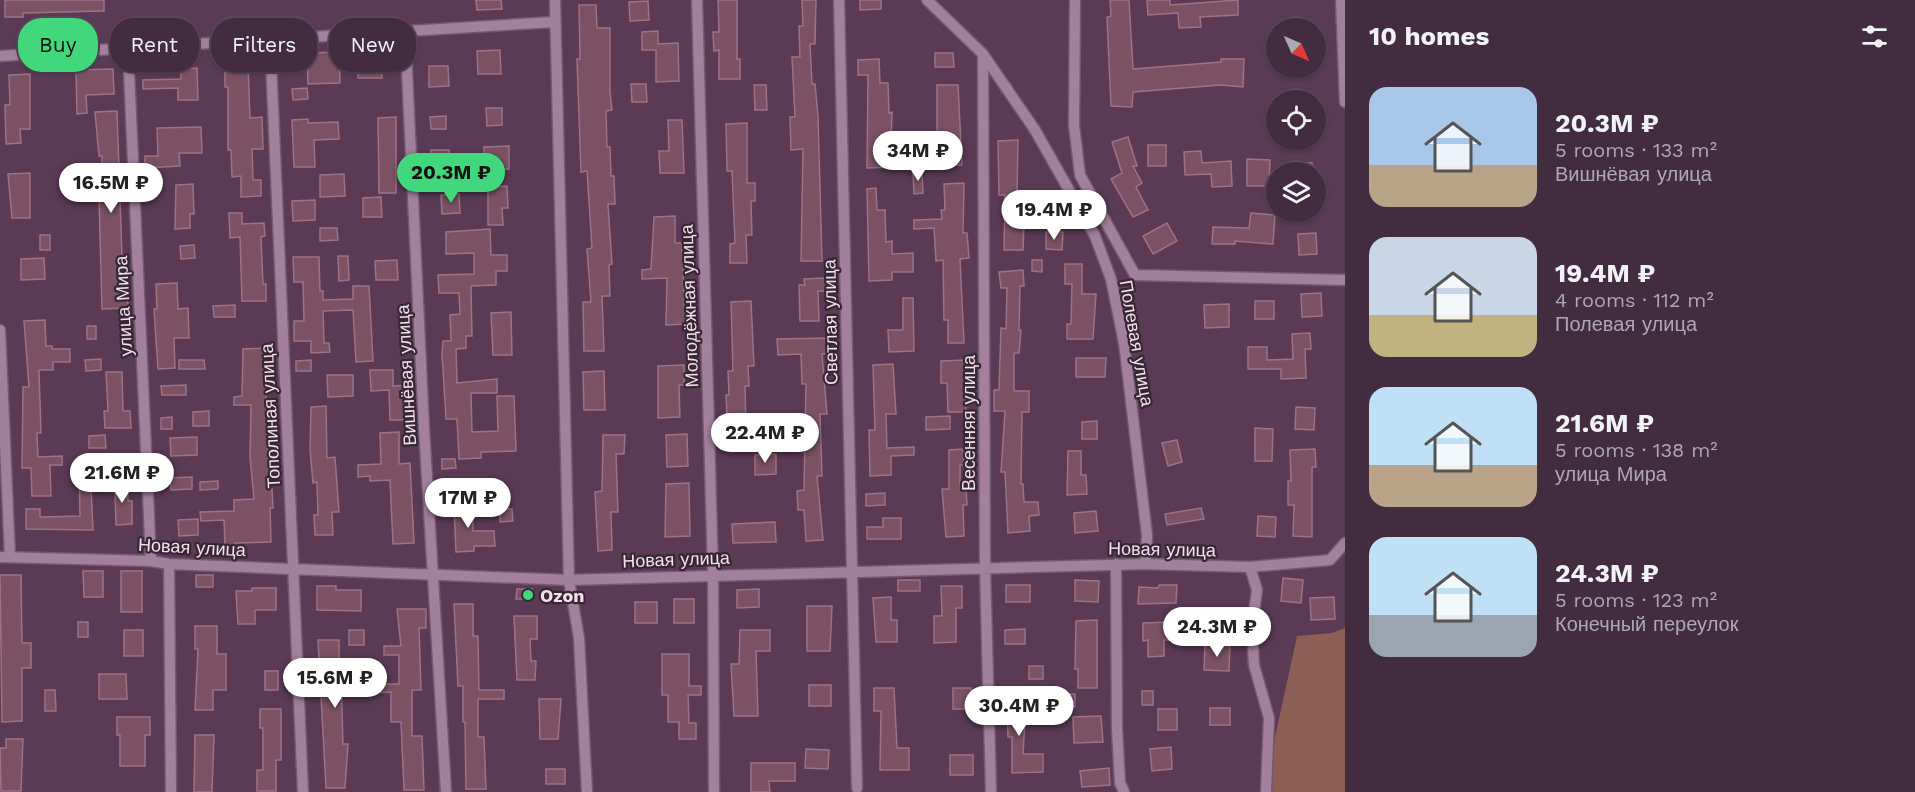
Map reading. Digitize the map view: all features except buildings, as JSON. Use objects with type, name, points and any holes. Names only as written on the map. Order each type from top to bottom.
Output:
[{"type":"street","points":[[555,0],[569,580],[579,638],[587,792]]},
{"type":"street","name":"Молодёжная улица","points":[[697,0],[713,574],[714,792]]},
{"type":"street","name":"Светлая улица","points":[[839,0],[857,788]]},
{"type":"street","name":"Полевая улица","points":[[927,0],[983,54],[1035,130],[1095,236],[1111,279],[1124,343],[1147,535],[1146,564]]},
{"type":"street","points":[[1075,0],[1074,125],[1080,175],[1136,275],[1345,280]]},
{"type":"street","points":[[1341,0],[1345,102]]},
{"type":"street","points":[[416,28],[554,22]]},
{"type":"street","points":[[0,56],[110,50]]},
{"type":"street","name":"Весенняя улица","points":[[983,54],[985,567],[991,792]]},
{"type":"street","name":"улица Мира","points":[[129,72],[151,561]]},
{"type":"street","name":"Тополиная улица","points":[[271,72],[303,792]]},
{"type":"street","name":"Вишнёвая улица","points":[[407,72],[446,792]]},
{"type":"street","points":[[1069,191],[1080,175]]},
{"type":"street","points":[[0,330],[5,557]]},
{"type":"street","name":"Новая улица","points":[[5,557],[151,561],[169,564],[293,567],[569,580],[1116,564],[1250,567],[1330,560],[1345,543]]},
{"type":"street","points":[[169,564],[171,792]]},
{"type":"street","points":[[1116,564],[1117,729],[1120,783],[1124,792]]},
{"type":"street","points":[[1250,567],[1256,581],[1258,600],[1252,627],[1254,665],[1269,718],[1265,792]]},
{"type":"shaded area","points":[[1345,628],[1345,792],[1263,792],[1297,636],[1332,633]]},
{"type":"place","name":"Ozon","points":[[528,595]]}]
